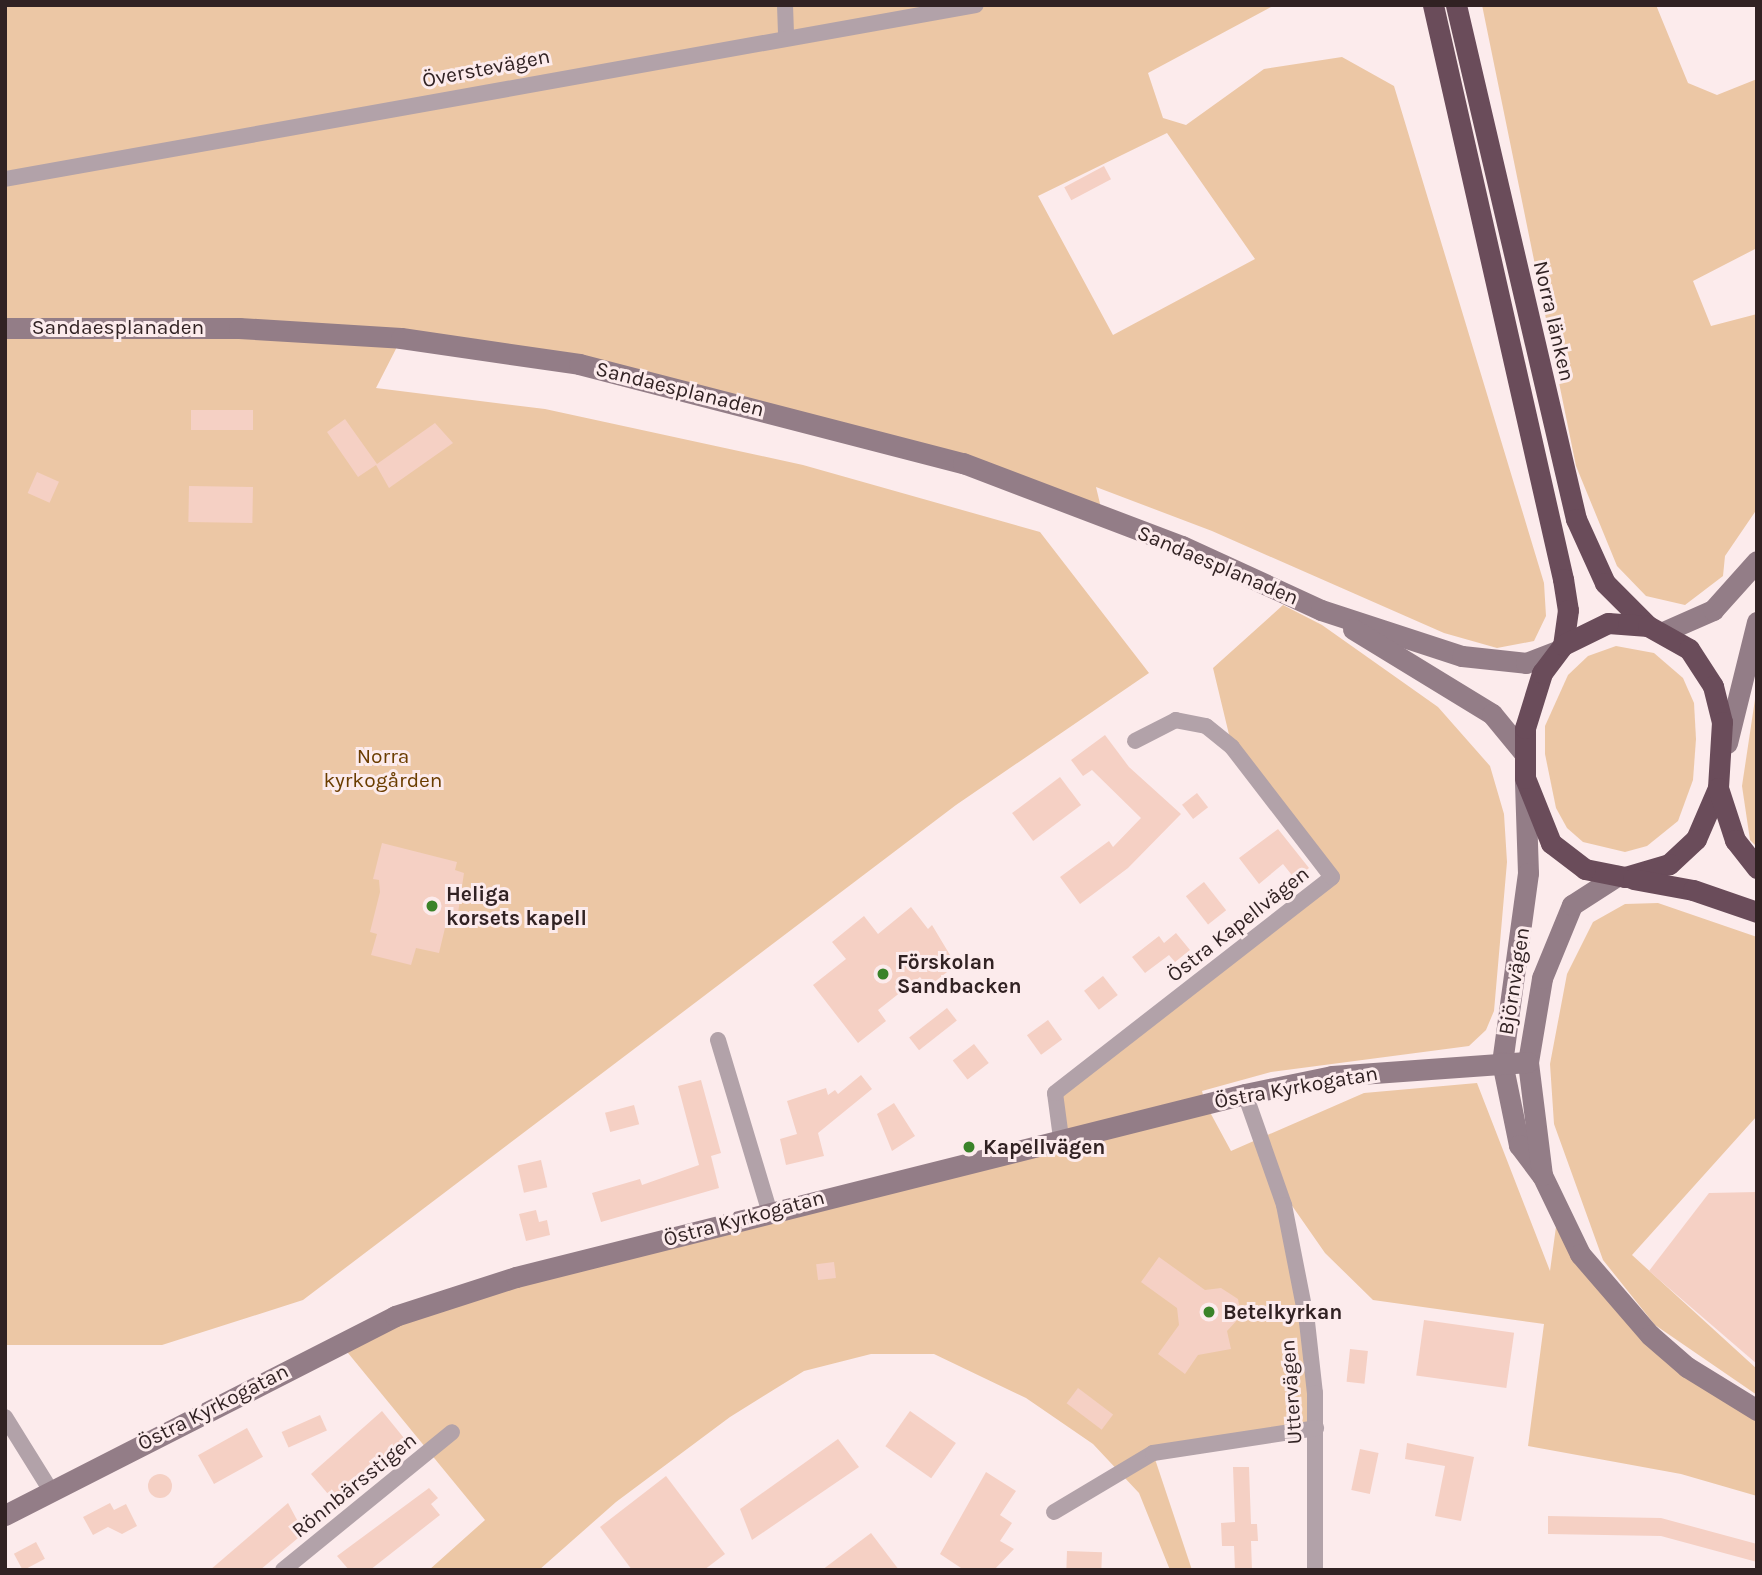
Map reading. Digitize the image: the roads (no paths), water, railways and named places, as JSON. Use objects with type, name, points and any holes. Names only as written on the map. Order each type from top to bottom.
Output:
[{"type":"highway","points":[[1433,5],[1568,610],[1560,648],[1531,702],[1524,753],[1525,778],[1551,843],[1585,869],[1693,890],[1757,912]]},
{"type":"highway","name":"Norra länken","points":[[1456,5],[1576,519],[1605,583],[1656,629]]},
{"type":"highway","points":[[1560,648],[1608,623],[1656,629],[1689,649],[1713,686],[1724,758],[1708,817],[1685,852],[1669,864],[1621,876]]},
{"type":"highway","points":[[1718,788],[1735,840],[1757,868]]},
{"type":"street","points":[[785,5],[786,35]]},
{"type":"street","name":"Överstevägen","points":[[5,179],[786,35],[976,5]]},
{"type":"street","name":"Sandaesplanaden","points":[[5,328],[239,328],[401,338],[579,364],[963,463],[1182,546],[1321,610],[1477,703],[1503,723],[1524,753]]},
{"type":"street","points":[[1656,629],[1713,610],[1757,561]]},
{"type":"street","name":"Sandaesplanaden","points":[[1321,610],[1497,663],[1541,660],[1560,648]]},
{"type":"street","points":[[1724,758],[1742,666],[1757,622]]},
{"type":"street","name":"Östra Kapellvägen","points":[[1061,1138],[1055,1093],[1332,877],[1232,747],[1206,726],[1176,720],[1135,741]]},
{"type":"street","name":"Björnvägen","points":[[1525,778],[1528,873],[1502,1062],[1519,1145],[1542,1175],[1580,1254],[1650,1335],[1688,1367],[1757,1410]]},
{"type":"street","name":"Björnvägen","points":[[1542,1175],[1528,1062],[1542,978],[1564,918],[1581,895],[1621,876]]},
{"type":"street","points":[[718,1040],[769,1210]]},
{"type":"street","name":"Östra Kyrkogatan","points":[[5,1516],[395,1316],[516,1277],[769,1210],[1245,1094],[1332,1076],[1528,1062]]},
{"type":"street","name":"Uttervägen","points":[[1245,1094],[1294,1250],[1316,1428],[1315,1570]]},
{"type":"street","points":[[5,1417],[51,1491]]},
{"type":"street","points":[[1054,1512],[1153,1453],[1316,1428]]},
{"type":"street","name":"Rönnbärsstigen","points":[[283,1570],[452,1432]]},
{"type":"waterway","points":[[1757,57],[1757,75]]},
{"type":"place","name":"Heliga korsets kapell","points":[[432,906]]},
{"type":"place","name":"Förskolan Sandbacken","points":[[883,974]]},
{"type":"place","name":"Kapellvägen","points":[[969,1147]]},
{"type":"place","name":"Betelkyrkan","points":[[1209,1312]]},
{"type":"park label","name":"Norra kyrkogården","points":[[383,768]]}]
